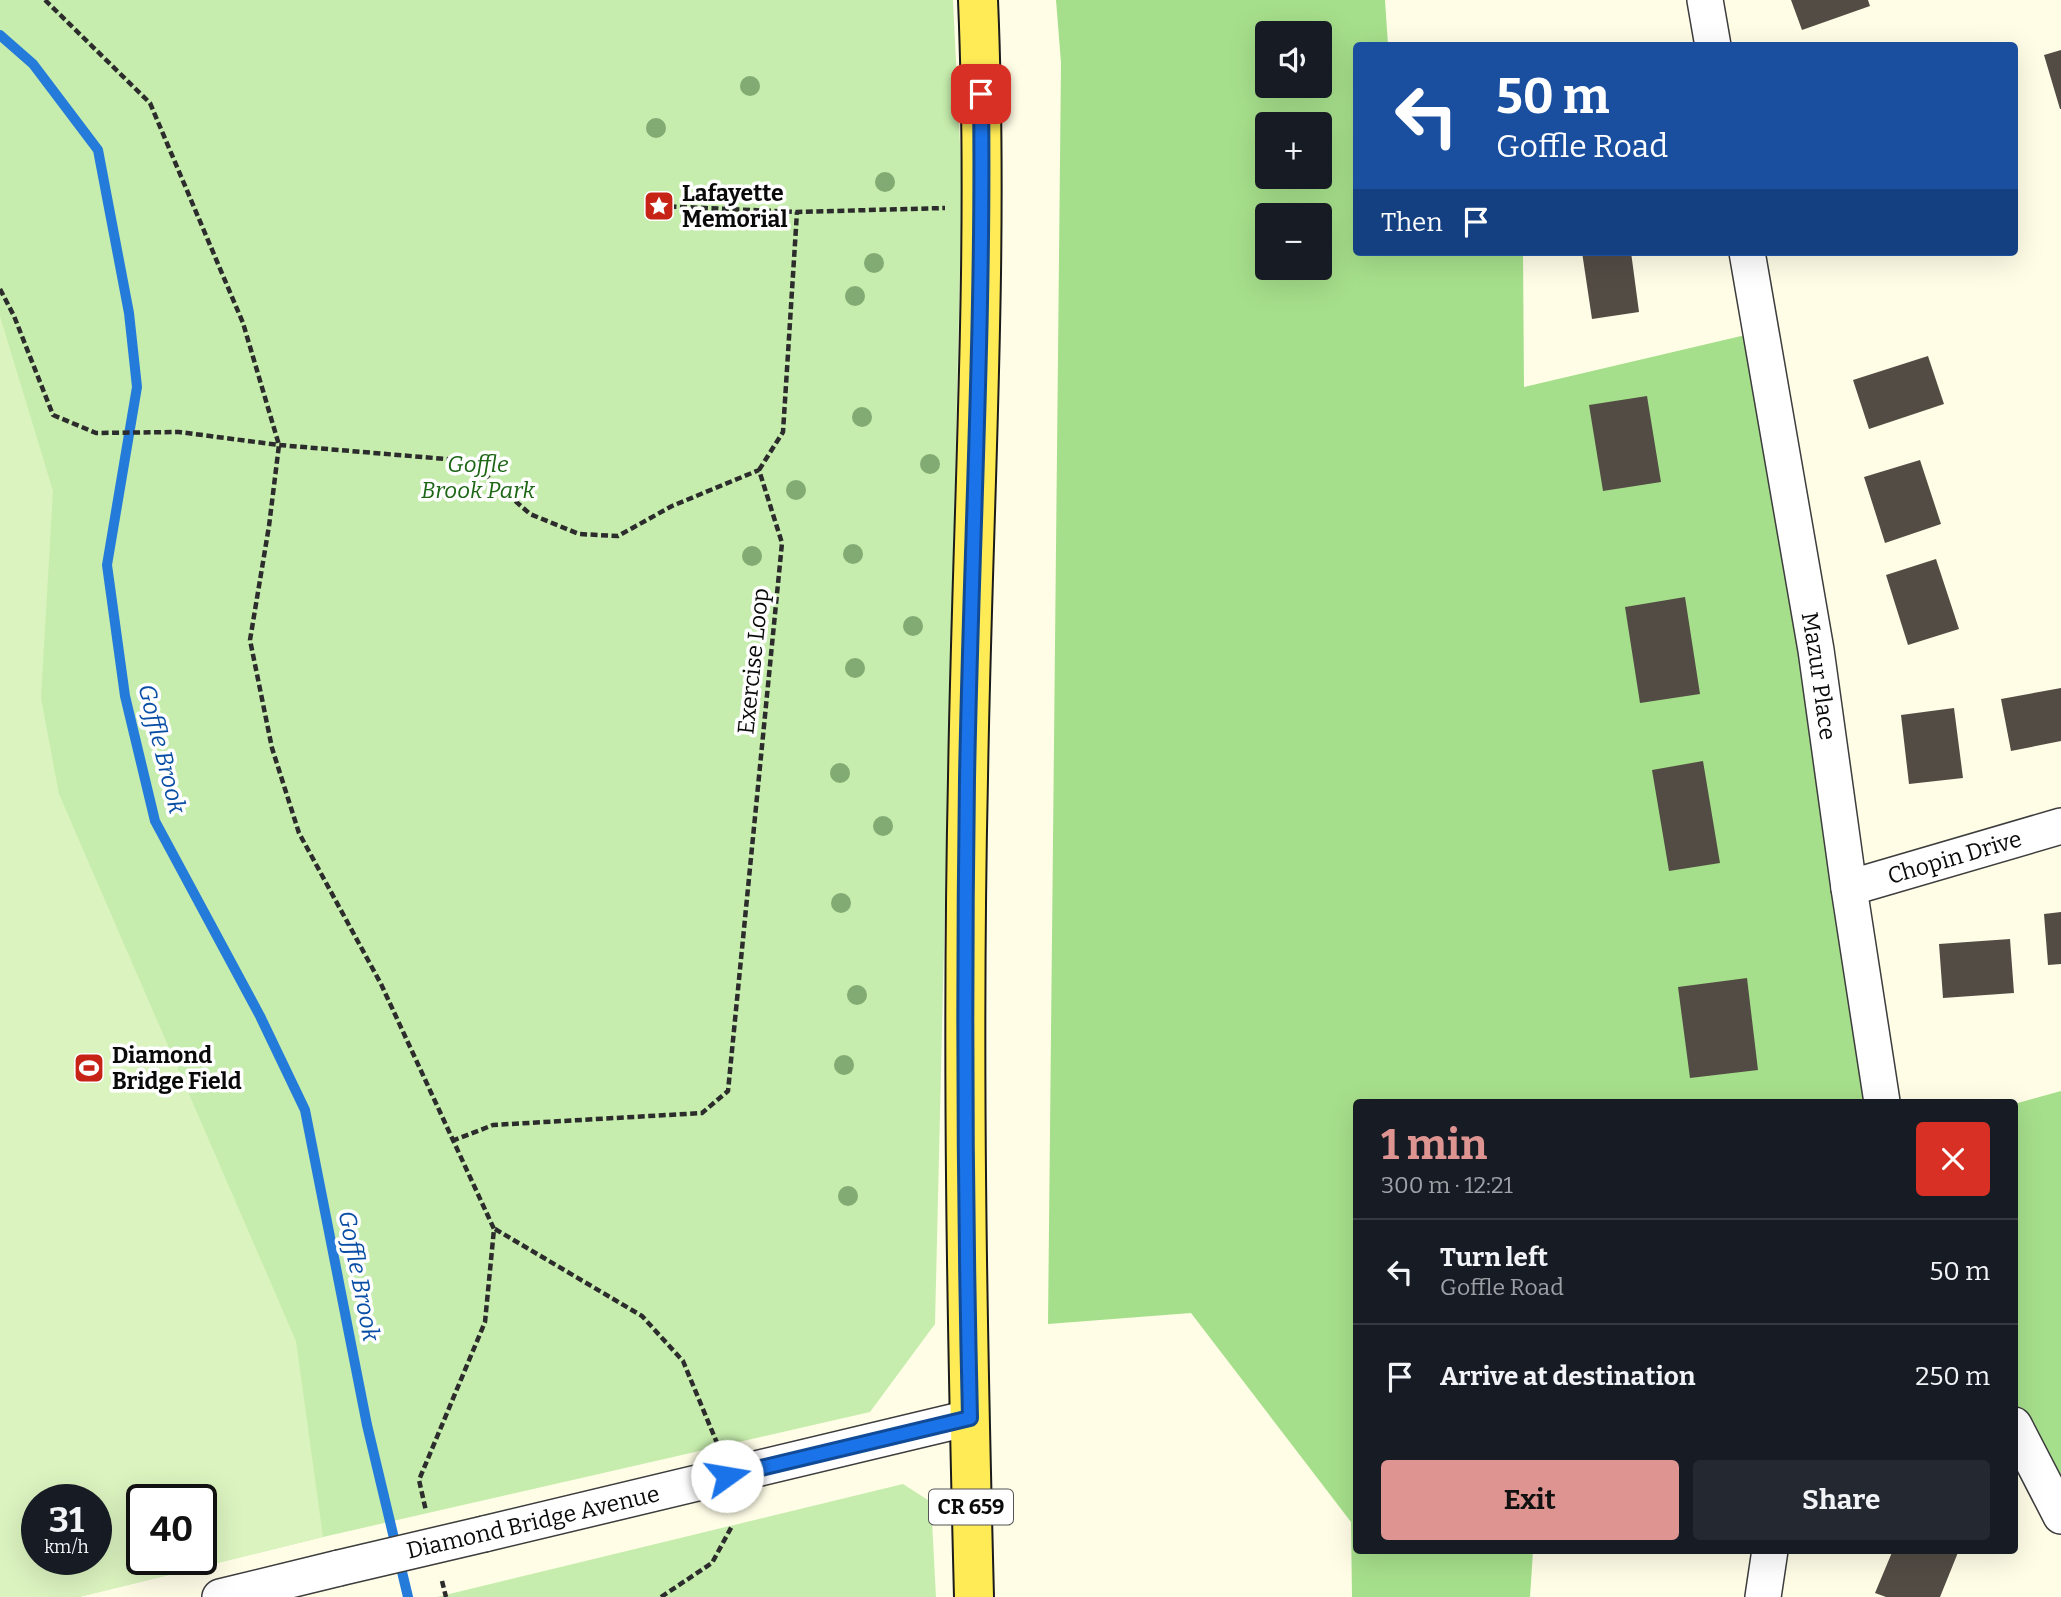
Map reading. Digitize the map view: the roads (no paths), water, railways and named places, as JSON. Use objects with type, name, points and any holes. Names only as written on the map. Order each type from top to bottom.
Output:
[{"type":"main road","name":"CR 659","points":[[974,1597],[967,1260],[967,781],[982,207],[978,0]]},
{"type":"street","points":[[1705,0],[1712,42]]},
{"type":"street","name":"Mazur Place","points":[[1747,256],[1816,650],[1882,1099]]},
{"type":"street","name":"Chopin Drive","points":[[1849,888],[2061,826]]},
{"type":"street","name":"Diamond Bridge Avenue","points":[[220,1597],[970,1418]]},
{"type":"street","points":[[2018,1433],[2061,1516]]},
{"type":"street","points":[[1763,1597],[1769,1554]]},
{"type":"waterway","name":"Goffle Brook","points":[[0,35],[33,64],[98,150],[129,313],[137,387],[107,565],[125,696],[155,821],[260,1016],[305,1110],[367,1425],[408,1597]]},
{"type":"place","name":"Lafayette Memorial","points":[[659,206]]},
{"type":"place","name":"Diamond Bridge Field","points":[[89,1068]]},
{"type":"park label","name":"Goffle Brook Park","points":[[478,477]]}]
